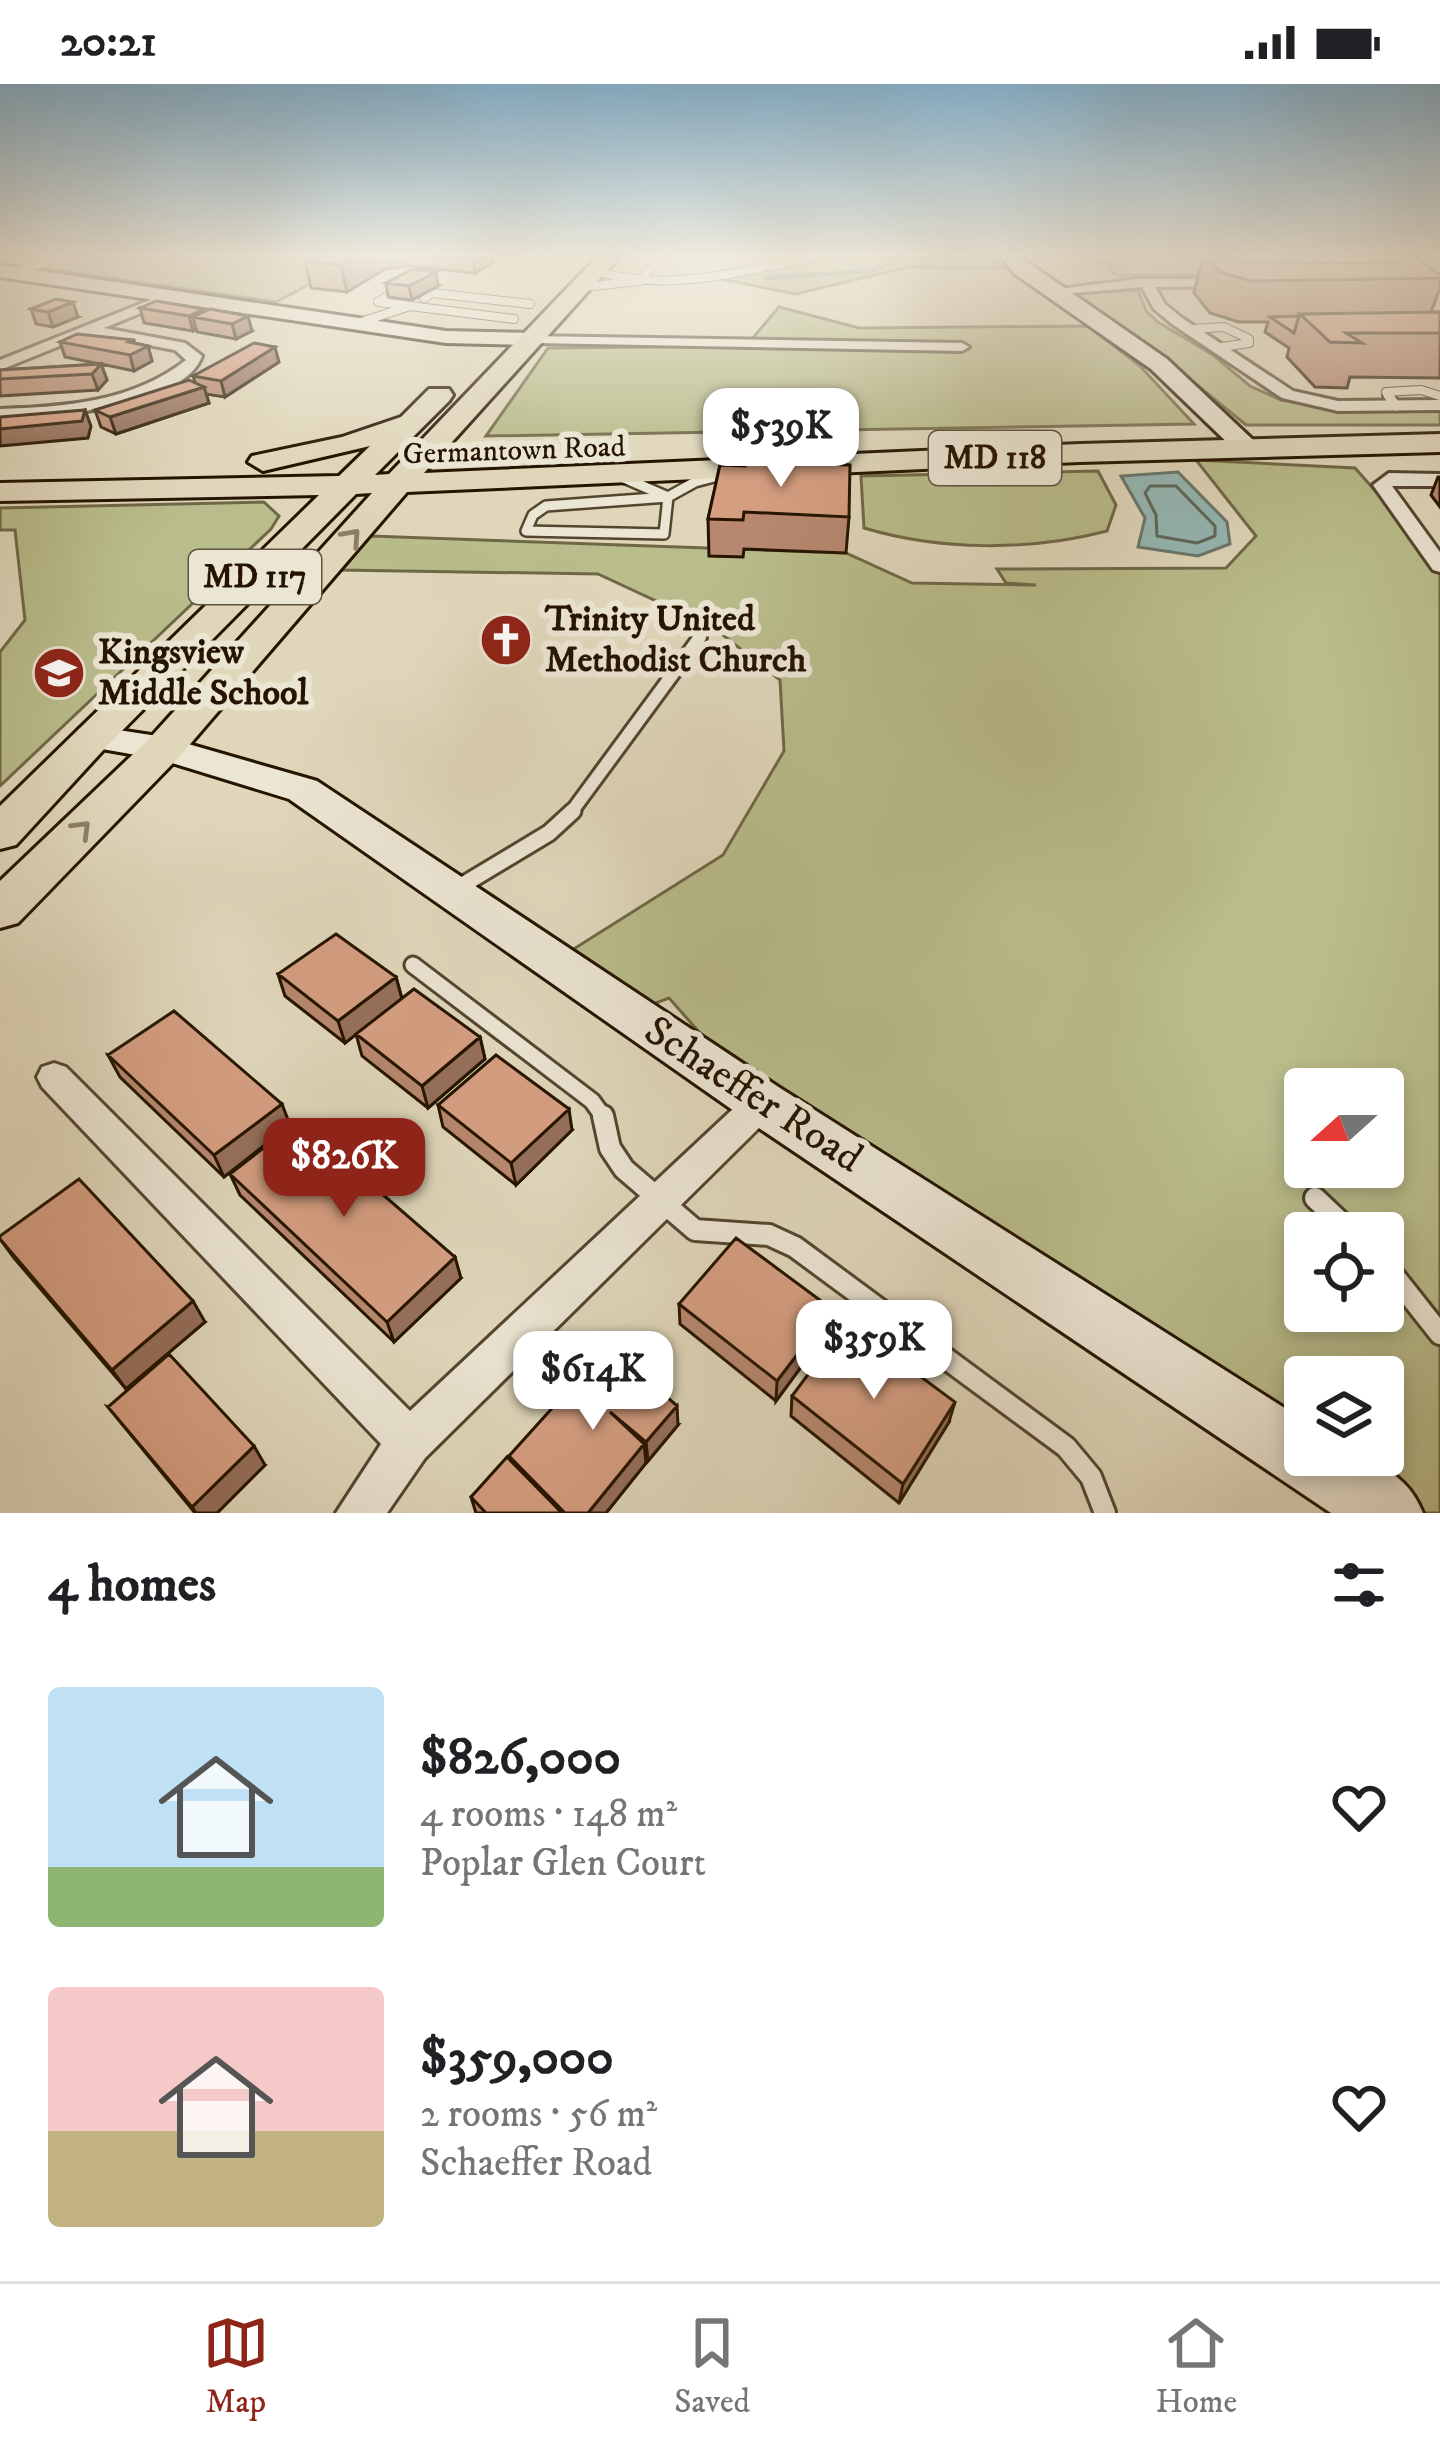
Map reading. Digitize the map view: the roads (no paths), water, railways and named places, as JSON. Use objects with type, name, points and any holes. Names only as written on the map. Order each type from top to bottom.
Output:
[{"type":"main road","name":"MD 117","points":[[0,910],[164,748],[387,469],[418,416],[508,324]]},
{"type":"main road","name":"MD 117","points":[[0,834],[300,533],[463,414],[547,324]]},
{"type":"main road","points":[[463,414],[457,433],[461,441],[480,446]]},
{"type":"main road","points":[[263,462],[350,444],[418,416]]},
{"type":"main road","name":"Germantown Road","points":[[0,492],[221,487],[563,449],[1050,436],[1178,436],[1244,445]]},
{"type":"main road","name":"Germantown Road","points":[[0,468],[263,462],[608,473],[1244,445],[1440,442]]},
{"type":"main road","points":[[522,448],[563,449]]},
{"type":"main road","points":[[221,487],[295,497],[302,506],[300,533]]},
{"type":"street","points":[[0,365],[100,324]]},
{"type":"street","points":[[356,324],[492,338],[962,347]]},
{"type":"street","points":[[1100,324],[1159,364],[1244,445]]},
{"type":"street","points":[[1185,324],[1288,395],[1325,405],[1440,405]]},
{"type":"street","points":[[0,413],[42,412],[112,400],[152,387],[193,362],[194,356],[180,346],[86,329]]},
{"type":"street","points":[[1440,480],[1389,478],[1382,485],[1440,566]]},
{"type":"street","name":"Schaeffer Road","points":[[92,737],[164,748],[304,790],[761,1103],[1031,1276],[1370,1508]]},
{"type":"street","points":[[54,1078],[409,1442]]},
{"type":"street","points":[[359,1513],[409,1442],[761,1103]]},
{"type":"lane","points":[[1192,329],[1224,327],[1249,339],[1242,346],[1222,347]]},
{"type":"lane","points":[[1396,406],[1386,392],[1405,389],[1440,395]]},
{"type":"lane","points":[[668,497],[664,534],[526,531],[533,515],[545,506],[668,497],[694,482],[747,468]]},
{"type":"lane","points":[[608,473],[654,487],[668,497]]},
{"type":"lane","points":[[451,892],[549,833],[572,812],[700,637]]},
{"type":"lane","points":[[413,965],[592,1101],[607,1122],[610,1148],[656,1200],[695,1230],[769,1234],[847,1283],[1066,1448],[1091,1477],[1105,1513]]},
{"type":"lane","points":[[1315,1198],[1330,1212]]},
{"type":"lane","points":[[1404,1289],[1440,1334]]},
{"type":"water","points":[[1178,472],[1227,522],[1230,544],[1198,556],[1138,547],[1145,518],[1121,476]]},
{"type":"place","name":"Trinity United Methodist Church","points":[[506,640]]},
{"type":"place","name":"Kingsview Middle School","points":[[59,673]]}]
